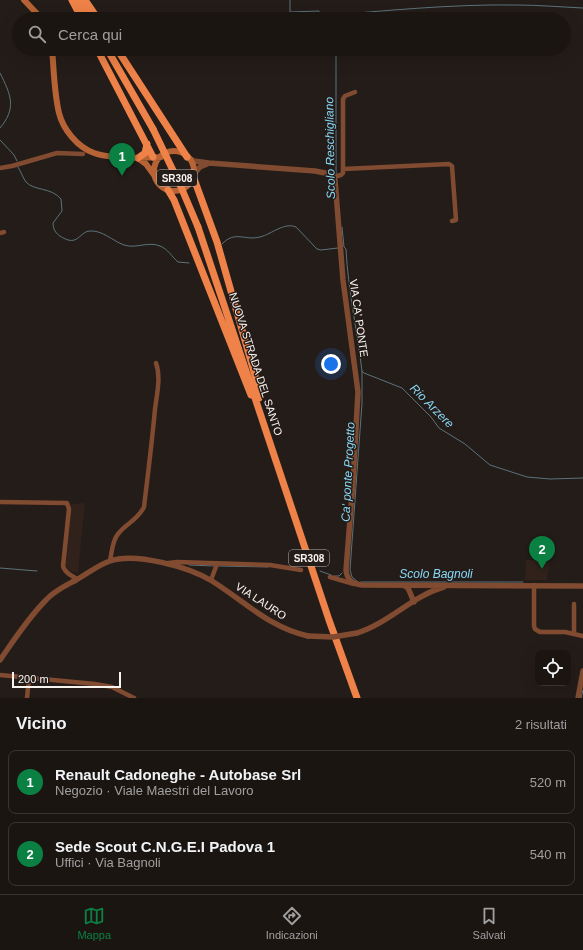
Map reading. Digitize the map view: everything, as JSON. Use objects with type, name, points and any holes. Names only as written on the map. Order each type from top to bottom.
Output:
[{"type":"highway","points":[[72,0],[78,12]]},
{"type":"highway","points":[[78,0],[86,12]]},
{"type":"highway","points":[[85,0],[93,12]]},
{"type":"highway","points":[[101,56],[147,144],[157,157]]},
{"type":"highway","name":"NUOVA STRADA DEL SANTO","points":[[111,56],[153,129],[181,187],[198,227],[329,620],[357,698]]},
{"type":"highway","points":[[122,56],[188,158]]},
{"type":"highway","points":[[138,158],[145,153],[147,144]]},
{"type":"highway","points":[[193,175],[217,242],[238,312],[258,386],[262,416]]},
{"type":"highway","points":[[168,190],[179,212],[248,389],[262,416]]},
{"type":"main road","points":[[24,0],[35,12]]},
{"type":"main road","points":[[53,56],[57,106],[61,121],[79,144],[93,153],[102,155],[138,158],[157,157],[174,152],[183,154],[188,158],[193,166],[193,175],[189,184],[181,190],[168,190],[159,184],[146,164],[138,158]]},
{"type":"main road","points":[[155,178],[155,165],[157,157]]},
{"type":"street","points":[[188,158],[194,161],[210,163],[326,172],[333,177],[341,176],[343,173],[343,99],[345,96],[355,92]]},
{"type":"street","points":[[0,168],[58,153],[83,154]]},
{"type":"street","points":[[193,175],[200,167],[210,163]]},
{"type":"street","points":[[343,169],[449,164],[452,166],[456,212],[456,220],[452,221]]},
{"type":"street","name":"VIA CA' PONTE","points":[[333,177],[336,186],[343,280],[358,392],[358,413],[346,573]]},
{"type":"street","points":[[110,561],[115,537],[118,532],[140,515],[144,507],[158,387],[159,370],[156,363]]},
{"type":"street","points":[[0,502],[67,504],[69,509],[63,566],[66,572],[77,579]]},
{"type":"street","name":"VIA LAURO","points":[[0,660],[23,627],[46,599],[77,579],[110,561],[126,559],[168,563],[270,565],[301,570]]},
{"type":"street","name":"VIA LAURO","points":[[168,563],[210,580],[269,620],[288,630],[308,636],[333,637],[357,633],[375,625],[432,591],[446,586]]},
{"type":"street","points":[[210,580],[217,564]]},
{"type":"street","points":[[339,580],[346,573]]},
{"type":"street","points":[[346,573],[348,579],[354,584]]},
{"type":"street","points":[[330,577],[362,585],[583,586]]},
{"type":"street","points":[[403,585],[408,588],[414,602]]},
{"type":"street","points":[[534,585],[535,629],[540,632],[561,632],[583,636]]},
{"type":"street","points":[[574,604],[574,634]]},
{"type":"street","points":[[578,698],[583,671]]},
{"type":"street","points":[[0,675],[95,684],[112,687],[134,698]]},
{"type":"street","points":[[27,698],[29,678]]},
{"type":"shaded area","points":[[85,503],[78,573],[66,570],[64,567],[71,504]]},
{"type":"shaded area","points":[[526,560],[549,560],[547,580],[525,580]]},
{"type":"waterway","name":"Scolo Reschigliano","points":[[290,0],[290,12]]},
{"type":"waterway","name":"Scolo Reschigliano","points":[[368,12],[491,5],[583,8]]},
{"type":"waterway","name":"Scolo Reschigliano","points":[[290,12],[319,12]]},
{"type":"waterway","name":"Scolo Reschigliano","points":[[336,56],[336,174]]},
{"type":"waterway","name":"Rio Arzere","points":[[0,73],[7,88],[10,101],[9,114],[0,128]]},
{"type":"waterway","name":"Rio Arzere","points":[[0,140],[14,155],[17,161]]},
{"type":"waterway","name":"Rio Arzere","points":[[18,167],[29,185],[48,191],[57,195],[61,199],[62,211],[53,223],[53,226],[56,232],[62,237],[68,240],[75,240],[84,233],[90,231],[99,232],[128,246],[151,244],[163,247],[178,262],[189,263]]},
{"type":"waterway","name":"Rio Arzere","points":[[222,244],[231,238],[255,238],[264,236],[282,227],[292,226],[296,227],[317,249],[338,248]]},
{"type":"waterway","name":"Rio Arzere","points":[[342,227],[362,371],[402,388],[431,417],[439,428],[465,444],[490,465],[527,477],[550,479],[583,478]]},
{"type":"waterway","name":"Ca' ponte Progetto","points":[[358,582],[352,577],[350,570],[362,403],[362,371]]},
{"type":"waterway","name":"Scolo Bagnoli","points":[[189,565],[214,566]]},
{"type":"waterway","name":"Scolo Bagnoli","points":[[219,566],[268,567]]},
{"type":"waterway","name":"Scolo Bagnoli","points":[[0,568],[37,571]]},
{"type":"waterway","name":"Scolo Bagnoli","points":[[320,571],[331,575]]},
{"type":"waterway","name":"Scolo Bagnoli","points":[[334,576],[339,576],[342,573]]},
{"type":"waterway","name":"Scolo Bagnoli","points":[[361,582],[523,582]]},
{"type":"waterway","points":[[581,698],[583,690]]},
{"type":"place","name":"Renault Cadoneghe - Autobase Srl","points":[[122,176]]},
{"type":"place","name":"Sede Scout C.N.G.E.I Padova 1","points":[[542,569]]}]
